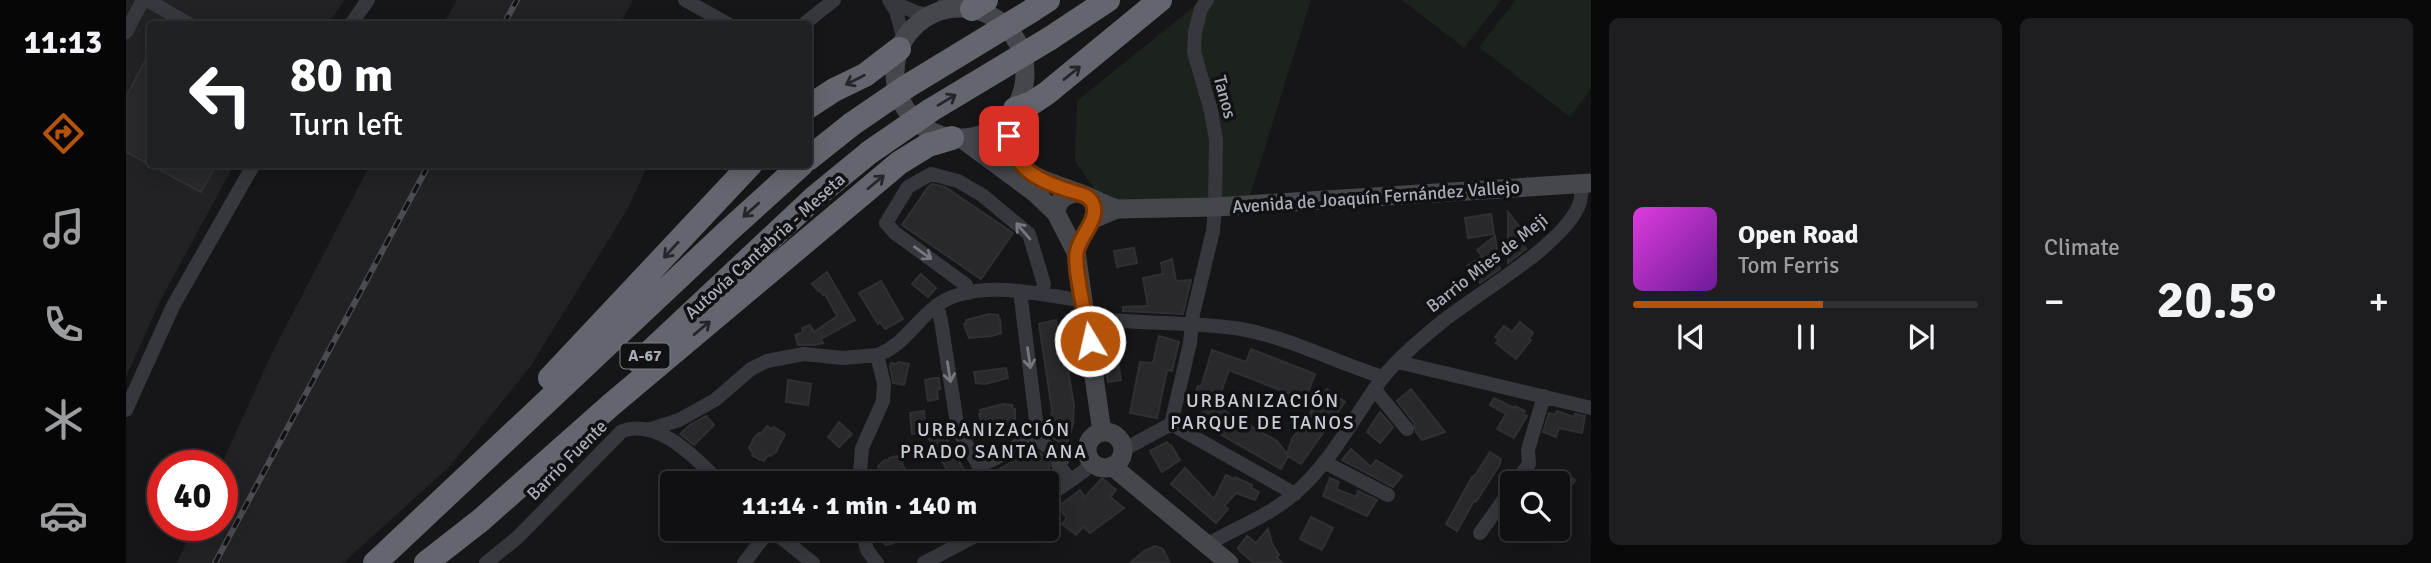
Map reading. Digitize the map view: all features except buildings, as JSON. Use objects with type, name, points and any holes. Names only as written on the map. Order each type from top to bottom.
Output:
[{"type":"highway","name":"Autovía Cantabria - Meseta","points":[[425,563],[795,215],[870,152],[930,110],[1108,0]]},
{"type":"highway","points":[[1012,113],[1047,93],[1160,0]]},
{"type":"highway","name":"Autovía Cantabria - Meseta","points":[[812,156],[906,87],[1039,5]]},
{"type":"highway","points":[[812,104],[865,75],[901,45]]},
{"type":"highway","points":[[425,563],[474,526],[612,404],[899,163],[928,145],[956,138]]},
{"type":"highway","points":[[363,563],[513,417],[747,168]]},
{"type":"highway","name":"Autovía Cantabria - Meseta","points":[[375,563],[798,168]]},
{"type":"street","points":[[126,33],[145,0],[184,21]]},
{"type":"street","points":[[353,21],[368,0]]},
{"type":"street","points":[[685,0],[723,21]]},
{"type":"street","points":[[808,21],[834,0]]},
{"type":"street","name":"Tanos","points":[[1192,326],[1213,231],[1215,207],[1216,140],[1212,111],[1194,52],[1195,32],[1201,9],[1207,0]]},
{"type":"street","points":[[890,1],[918,13],[977,5],[1007,28],[1020,48],[1025,72],[1021,96],[1012,113],[986,133],[956,138]]},
{"type":"street","points":[[890,1],[896,11],[901,45]]},
{"type":"street","points":[[938,9],[916,25],[901,45],[894,68],[895,87],[905,109],[916,122],[929,131],[956,138],[1034,192],[1060,221],[1076,232],[1117,209]]},
{"type":"street","points":[[1012,113],[1012,149],[1023,167],[1038,179],[1117,209]]},
{"type":"street","points":[[126,410],[173,306],[252,168]]},
{"type":"street","points":[[969,293],[966,285],[895,233],[886,223],[908,187],[931,174],[958,181],[982,195],[1029,234],[1044,284],[1042,294]]},
{"type":"street","name":"Avenida de Joaquín Fernández Vallejo","points":[[1117,209],[1215,207],[1586,183]]},
{"type":"street","name":"Barrio Mies de Meji","points":[[1207,545],[1272,510],[1295,494],[1324,462],[1379,383],[1398,362],[1443,321],[1528,260],[1561,231],[1579,206],[1586,183]]},
{"type":"street","points":[[1076,253],[1094,209],[1082,195],[1069,194],[1060,200],[1060,221],[1076,253],[1102,432]]},
{"type":"street","points":[[980,466],[1016,447],[1030,433],[1036,414],[1020,291]]},
{"type":"street","points":[[860,471],[863,448],[883,401],[884,384],[877,355],[890,351],[900,343],[937,305],[969,293],[1020,291],[1042,294],[1084,309],[1138,323],[1234,328],[1269,335],[1308,348],[1379,383],[1407,429]]},
{"type":"street","points":[[937,305],[958,430],[983,471]]},
{"type":"street","points":[[1192,326],[1171,424],[1118,458],[1104,468],[1092,462],[1087,452],[1093,437],[1102,432],[1114,435],[1119,439],[1118,458],[1229,563]]},
{"type":"street","name":"Barrio Fuente","points":[[486,563],[518,537],[622,431],[634,427],[651,429],[679,419],[715,400],[751,369],[767,361],[804,354],[843,358],[877,355]]},
{"type":"street","points":[[1398,362],[1591,408]]},
{"type":"street","points":[[1524,471],[1529,464],[1528,450],[1544,396]]},
{"type":"street","points":[[1171,424],[1295,494]]},
{"type":"street","points":[[651,429],[676,443],[708,471]]},
{"type":"street","points":[[1030,433],[1063,459],[1058,465],[1071,480]]},
{"type":"street","points":[[1059,489],[1092,462]]},
{"type":"street","points":[[1324,462],[1388,495]]},
{"type":"street","points":[[1480,533],[1500,505]]},
{"type":"street","points":[[744,563],[761,541]]},
{"type":"street","points":[[785,541],[813,563]]},
{"type":"street","points":[[865,541],[867,550],[877,563]]},
{"type":"street","points":[[924,563],[965,541]]},
{"type":"shaded area","points":[[126,0],[345,0],[330,21],[147,21],[147,168],[232,168],[160,301],[126,377]]},
{"type":"shaded area","points":[[457,0],[633,0],[622,21],[445,21]]},
{"type":"shaded area","points":[[1202,0],[1311,0],[1247,205],[1103,201],[1075,161],[1077,101]]},
{"type":"shaded area","points":[[1402,0],[1501,0],[1464,48]]},
{"type":"shaded area","points":[[1516,0],[1591,0],[1591,89],[1570,117],[1479,47]]},
{"type":"shaded area","points":[[368,168],[647,168],[627,210],[530,367],[449,467],[343,563],[177,563],[187,541],[238,541],[238,450],[228,450],[272,353]]},
{"type":"railway","points":[[506,21],[517,0]]},
{"type":"railway","points":[[215,563],[427,168]]},
{"type":"district","name":"URBANIZACIÓN PARQUE DE TANOS","points":[[1263,412]]},
{"type":"district","name":"URBANIZACIÓN PRADO SANTA ANA","points":[[994,441]]},
{"type":"route","points":[[1009,136],[1014,155],[1030,173],[1050,184],[1083,194],[1092,203],[1093,219],[1086,228],[1076,253],[1090,341]]}]
